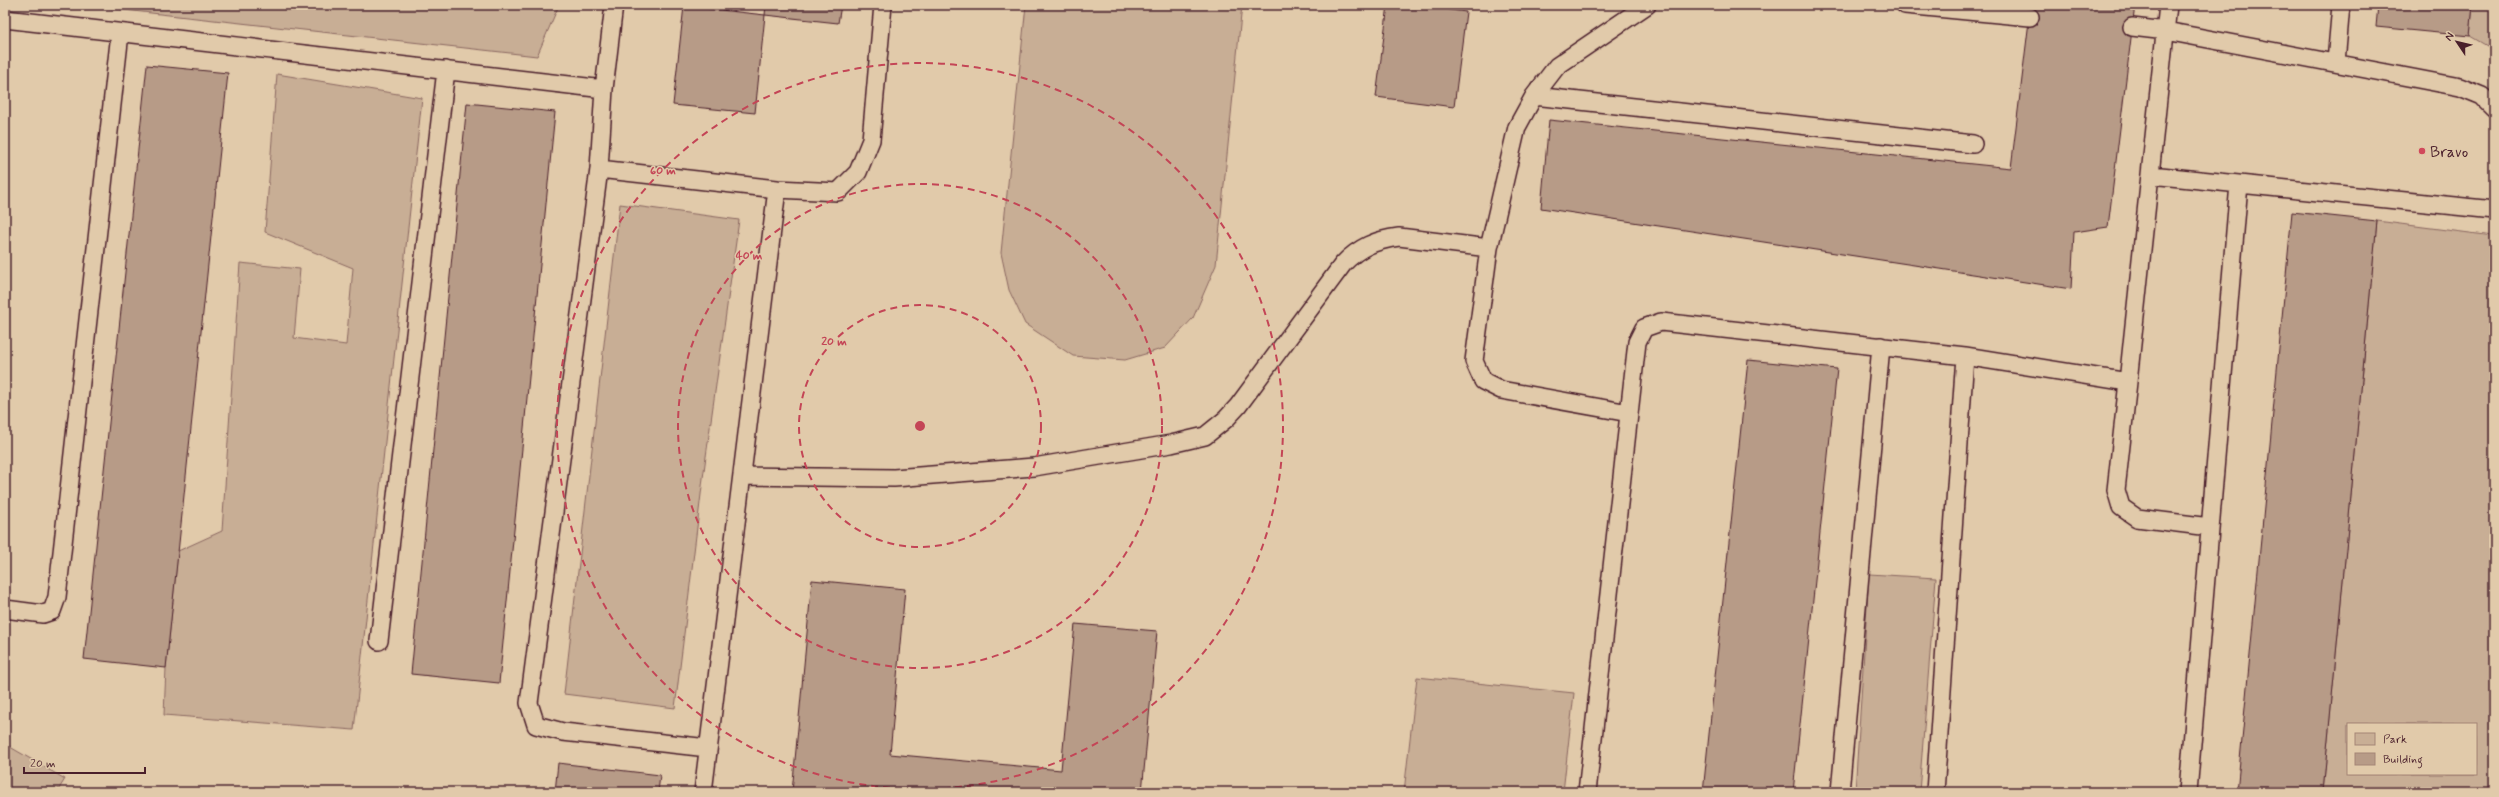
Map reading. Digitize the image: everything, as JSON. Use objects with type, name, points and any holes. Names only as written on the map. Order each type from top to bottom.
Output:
[{"type":"lane","points":[[614,5],[604,89],[599,169],[529,703],[536,726],[563,732],[708,748]]},
{"type":"lane","points":[[599,169],[777,189],[838,192],[858,172],[871,140],[883,5]]},
{"type":"lane","points":[[1629,413],[1501,390],[1482,380],[1474,361],[1489,248],[1517,127],[1534,96],[1557,66],[1647,5]]},
{"type":"lane","points":[[1905,5],[2030,17]]},
{"type":"lane","points":[[2168,5],[2151,175],[2116,490],[2121,507],[2137,518],[2210,527]]},
{"type":"lane","points":[[2336,62],[2341,5]]},
{"type":"lane","points":[[5,19],[604,89]]},
{"type":"lane","points":[[2132,27],[2166,31],[2460,86],[2482,96],[2494,108]]},
{"type":"lane","points":[[5,609],[43,614],[52,611],[57,596],[120,33]]},
{"type":"lane","points":[[379,641],[446,70]]},
{"type":"lane","points":[[1534,96],[1973,144]]},
{"type":"lane","points":[[2151,175],[2494,210]]},
{"type":"lane","points":[[2188,792],[2239,184]]},
{"type":"lane","points":[[703,792],[777,189]]},
{"type":"lane","points":[[742,476],[894,478],[1034,467],[1171,444],[1205,436],[1226,419],[1238,406],[1343,264],[1355,251],[1384,238],[1399,237],[1489,248]]},
{"type":"lane","points":[[1587,792],[1637,342],[1644,328],[1662,322],[1881,346],[1965,356],[2128,382]]},
{"type":"lane","points":[[1840,792],[1881,346]]},
{"type":"lane","points":[[1936,792],[1965,356]]},
{"type":"green space","points":[[79,5],[559,5],[537,56]]},
{"type":"green space","points":[[1026,5],[1242,5],[1216,265],[1193,318],[1165,348],[1125,360],[1073,356],[1025,324],[1009,290],[1001,253]]},
{"type":"green space","points":[[2473,5],[2494,5],[2494,50],[2470,36]]},
{"type":"green space","points":[[277,74],[422,98],[354,730],[164,715],[166,668],[178,551],[222,531],[240,263],[300,269],[294,338],[346,345],[353,268],[265,232]]},
{"type":"green space","points":[[620,204],[739,220],[703,478],[675,708],[564,694]]},
{"type":"green space","points":[[2377,221],[2493,236],[2494,792],[2323,791]]},
{"type":"green space","points":[[1869,574],[1936,578],[1919,792],[1855,792]]},
{"type":"green space","points":[[1417,677],[1574,693],[1563,792],[1404,792]]},
{"type":"green space","points":[[5,744],[65,779],[57,792],[5,792]]},
{"type":"building","points":[[766,5],[841,5],[838,23],[765,15]]},
{"type":"building","points":[[1388,5],[1412,5],[1466,12],[1454,107],[1376,97]]},
{"type":"building","points":[[2031,5],[2135,5],[2108,227],[2074,232],[2071,289],[1541,208],[1549,120],[2011,168]]},
{"type":"building","points":[[2378,5],[2473,5],[2470,36],[2376,27]]},
{"type":"building","points":[[684,6],[765,15],[755,113],[673,105]]},
{"type":"building","points":[[147,65],[228,73],[166,668],[84,659]]},
{"type":"building","points":[[467,103],[555,112],[499,683],[411,674]]},
{"type":"building","points":[[2292,212],[2377,221],[2323,792],[2237,792]]},
{"type":"building","points":[[1748,360],[1837,369],[1793,792],[1703,792]]},
{"type":"building","points":[[812,580],[905,589],[890,754],[1061,770],[1075,624],[1157,631],[1142,792],[792,792]]},
{"type":"building","points":[[558,763],[660,775],[658,792],[555,792]]},
{"type":"place","name":"Bravo","points":[[2422,151]]}]
